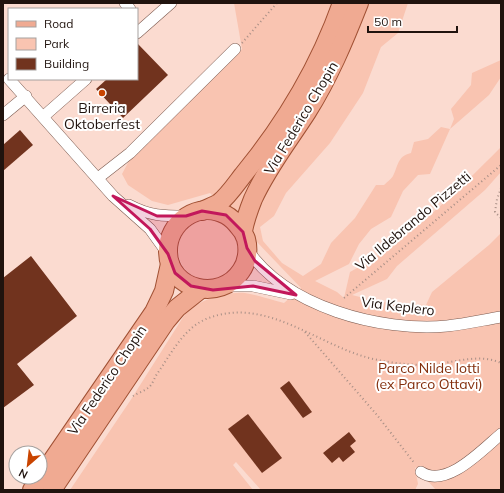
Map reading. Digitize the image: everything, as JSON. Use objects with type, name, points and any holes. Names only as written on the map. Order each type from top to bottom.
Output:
[{"type":"main road","name":"Via Federico Chopin","points":[[32,490],[154,312],[164,291],[169,259],[168,243],[172,232],[178,223],[220,202],[254,162],[288,113],[317,62],[342,3]]},
{"type":"main road","name":"Via Federico Chopin","points":[[224,286],[234,280],[241,271],[246,260],[245,240],[256,191],[307,111],[338,57],[359,3]]},
{"type":"main road","points":[[194,214],[215,211],[226,215],[236,222],[245,240]]},
{"type":"main road","points":[[169,259],[182,281],[201,289],[213,290],[224,286]]},
{"type":"main road","name":"Via Federico Chopin","points":[[52,490],[166,321],[177,308],[201,289]]},
{"type":"street","points":[[138,33],[171,3]]},
{"type":"street","points":[[98,178],[130,153],[234,49]]},
{"type":"street","points":[[10,80],[44,116],[113,196],[150,229],[169,259]]},
{"type":"street","points":[[44,116],[85,80]]},
{"type":"street","points":[[3,115],[26,96]]},
{"type":"street","points":[[113,196],[143,212],[157,216],[194,214]]},
{"type":"street","points":[[245,240],[263,269],[296,294]]},
{"type":"street","points":[[224,286],[253,286],[296,294]]},
{"type":"street","name":"Via Keplero","points":[[296,294],[344,314],[404,325],[447,326],[500,316]]},
{"type":"street","points":[[421,472],[435,478],[446,475],[463,465],[501,434]]},
{"type":"path","points":[[234,49],[238,47],[277,3]]},
{"type":"path","name":"Via Ildebrando Pizzetti","points":[[344,298],[501,165]]},
{"type":"path","points":[[501,188],[497,199],[495,212],[501,218]]},
{"type":"path","points":[[156,375],[182,338],[198,322],[217,315],[243,311],[256,313],[278,320],[348,350],[378,360],[416,364],[437,364],[489,359],[501,363]]},
{"type":"path","points":[[304,331],[377,415],[421,472]]},
{"type":"highlighted area","points":[[113,196],[157,216],[186,216],[202,211],[226,215],[243,232],[247,248],[255,261],[296,295],[253,286],[213,290],[191,286],[175,273],[168,254],[150,229]]},
{"type":"green space","name":"Parco Nilde Iotti (ex Parco Ottavi)","points":[[234,3],[408,3],[398,33],[381,47],[363,93],[330,143],[286,193],[274,216],[260,227],[263,241],[282,263],[303,276],[321,264],[331,243],[355,218],[376,185],[384,185],[392,177],[400,159],[406,154],[411,153],[414,142],[428,139],[441,127],[450,129],[430,174],[418,175],[403,191],[391,217],[371,229],[359,244],[349,264],[315,281],[337,292],[344,298],[350,272],[392,246],[411,231],[448,199],[501,147],[501,172],[485,190],[397,266],[387,279],[352,295],[380,302],[426,305],[432,292],[489,245],[501,233],[501,490],[436,490],[415,467],[418,484],[415,490],[261,490],[236,462],[233,465],[253,490],[70,490],[130,401],[187,311],[206,300],[230,293],[245,293],[284,303],[301,288],[210,193],[168,205],[152,201],[128,185],[122,174],[130,159],[242,49]]},
{"type":"green space","points":[[501,60],[501,77],[489,95],[450,129],[454,119],[451,109],[471,85],[472,73]]},
{"type":"green space","points":[[208,220],[220,222],[233,233],[236,238],[238,250],[236,262],[225,275],[220,278],[208,280],[196,278],[183,267],[180,262],[178,250],[180,238],[191,225],[196,222]]},
{"type":"building","points":[[138,44],[168,75],[123,118],[96,89],[106,80],[138,80]]},
{"type":"building","points":[[20,130],[33,145],[3,171],[3,145]]},
{"type":"building","points":[[31,256],[77,316],[17,364],[34,385],[3,408],[3,278]]},
{"type":"building","points":[[289,381],[312,412],[303,418],[280,388]]},
{"type":"building","points":[[248,414],[282,458],[262,473],[228,429]]},
{"type":"building","points":[[349,432],[356,441],[350,446],[355,452],[343,462],[339,457],[332,463],[323,453]]},
{"type":"place","name":"Birreria Oktoberfest","points":[[102,93]]}]
